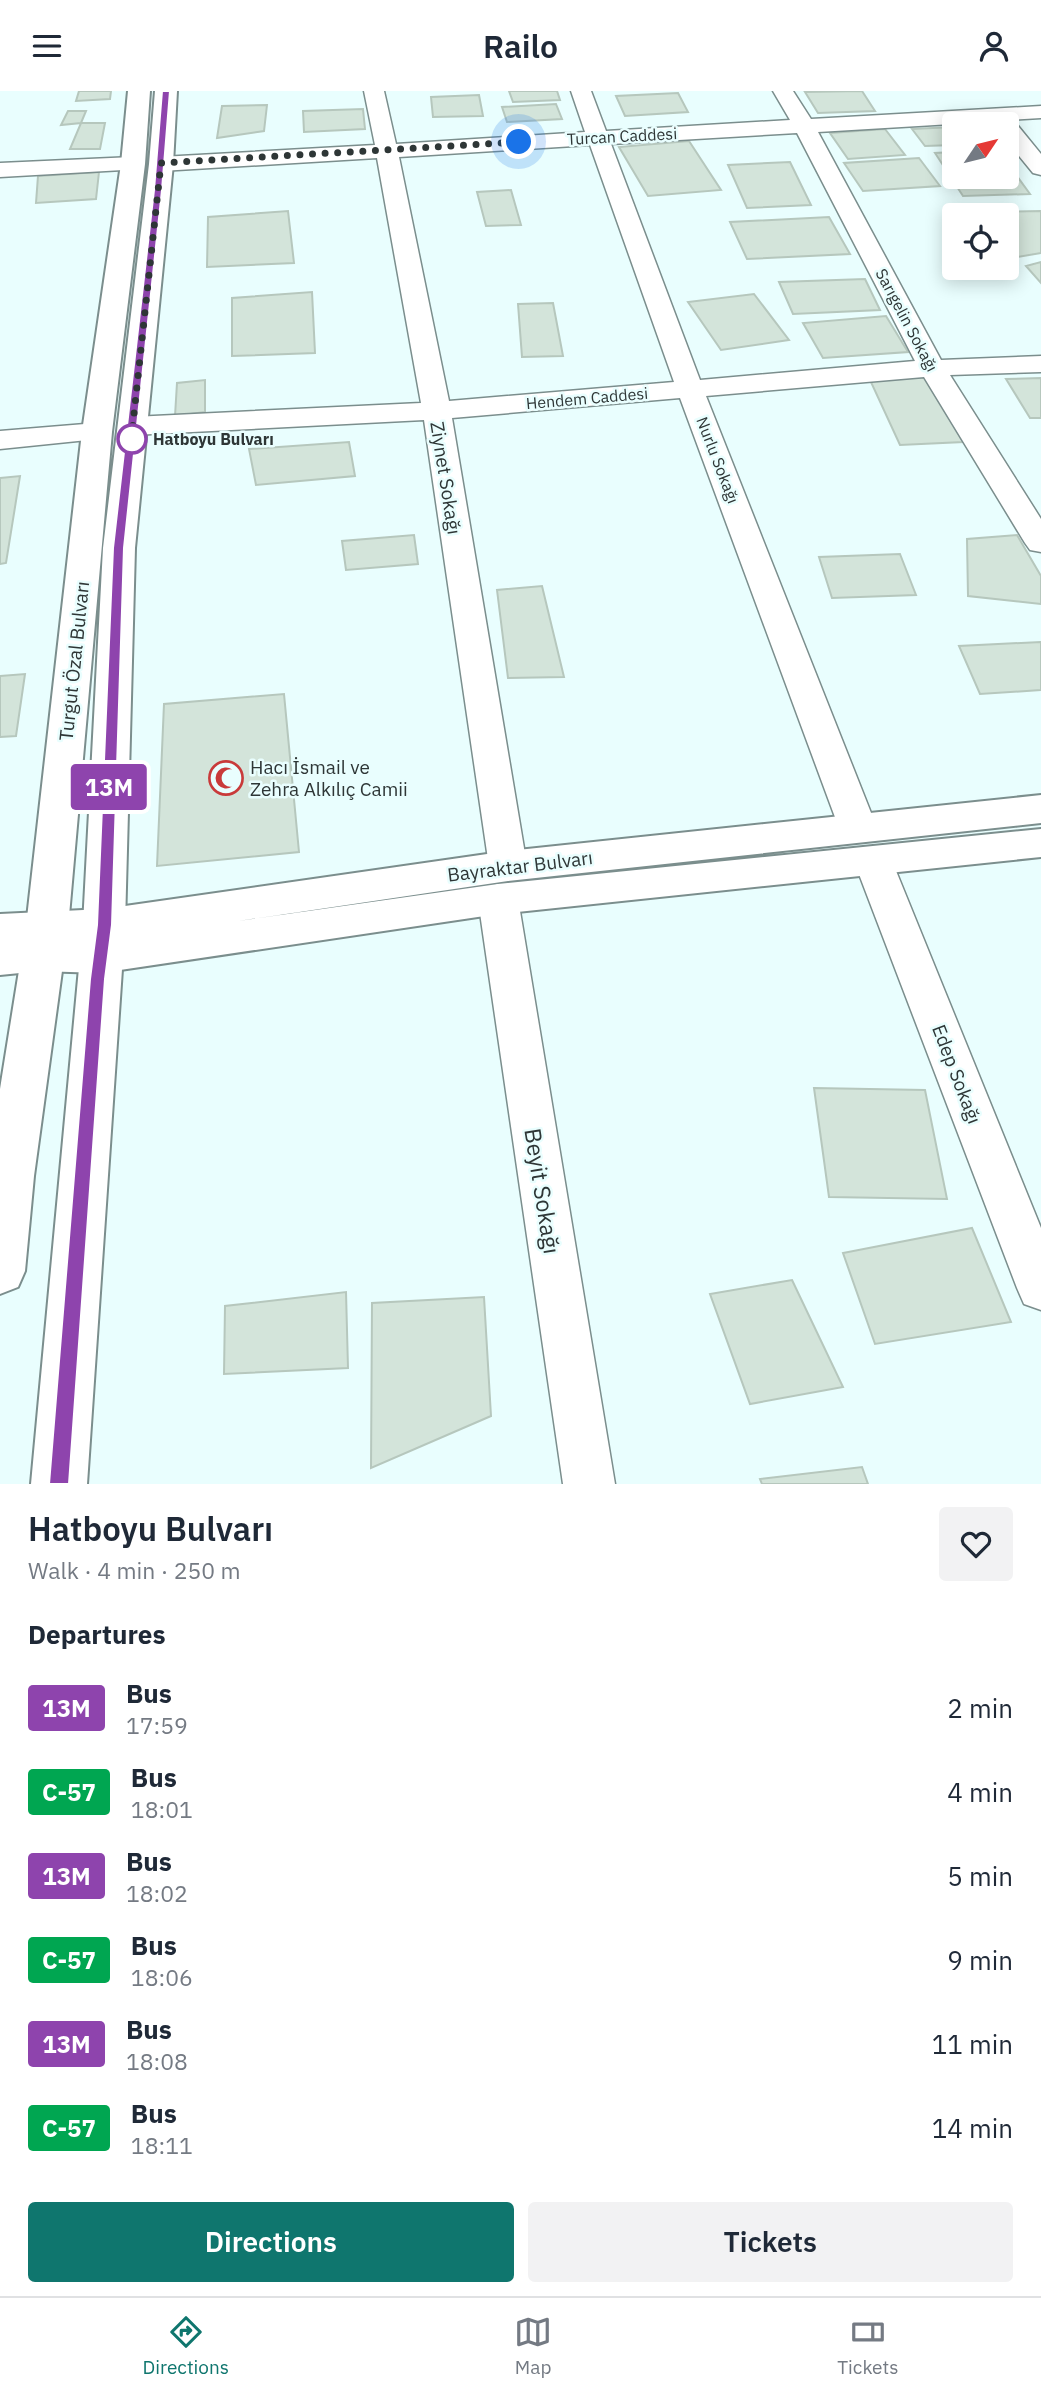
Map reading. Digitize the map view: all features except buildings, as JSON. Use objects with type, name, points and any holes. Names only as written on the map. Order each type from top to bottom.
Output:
[{"type":"main road","name":"Turgut Özal Bulvarı","points":[[59,1484],[102,941],[119,548],[133,426],[147,164],[139,91]]},
{"type":"main road","name":"Turgut Özal Bulvarı","points":[[0,1271],[29,947],[97,432],[147,164],[166,91]]},
{"type":"main road","name":"Bayraktar Bulvarı","points":[[0,930],[29,947],[102,941],[503,883],[866,844],[1041,809]]},
{"type":"main road","name":"Bayraktar Bulvarı","points":[[866,844],[1041,843]]},
{"type":"street","name":"Ziynet Sokağı","points":[[374,91],[394,177],[435,411],[503,883]]},
{"type":"street","name":"Nurlu Sokağı","points":[[581,91],[690,389],[866,844]]},
{"type":"street","name":"Sarıgelin Sokağı","points":[[783,91],[805,127],[932,368],[1041,543]]},
{"type":"street","points":[[977,91],[995,112]]},
{"type":"street","name":"Turcan Caddesi","points":[[1019,118],[1041,112]]},
{"type":"street","name":"Turcan Caddesi","points":[[0,170],[147,164],[598,137],[942,124]]},
{"type":"street","points":[[1019,141],[1041,168]]},
{"type":"street","name":"Hendem Caddesi","points":[[133,426],[435,411],[932,368],[1041,365]]},
{"type":"street","points":[[0,440],[97,432]]},
{"type":"street","name":"Edep Sokağı","points":[[866,844],[1041,1288]]},
{"type":"street","name":"Beyit Sokağı","points":[[503,883],[589,1484]]},
{"type":"bus line","name":"13M","points":[[59,1484],[104,925],[119,548],[158,190],[166,91]]},
{"type":"place","name":"Hatboyu Bulvarı","points":[[132,439]]},
{"type":"place","name":"Hacı İsmail ve Zehra Alkılıç Camii","points":[[226,778]]},
{"type":"route","points":[[132,439],[130,451],[161,163],[519,142]]}]
